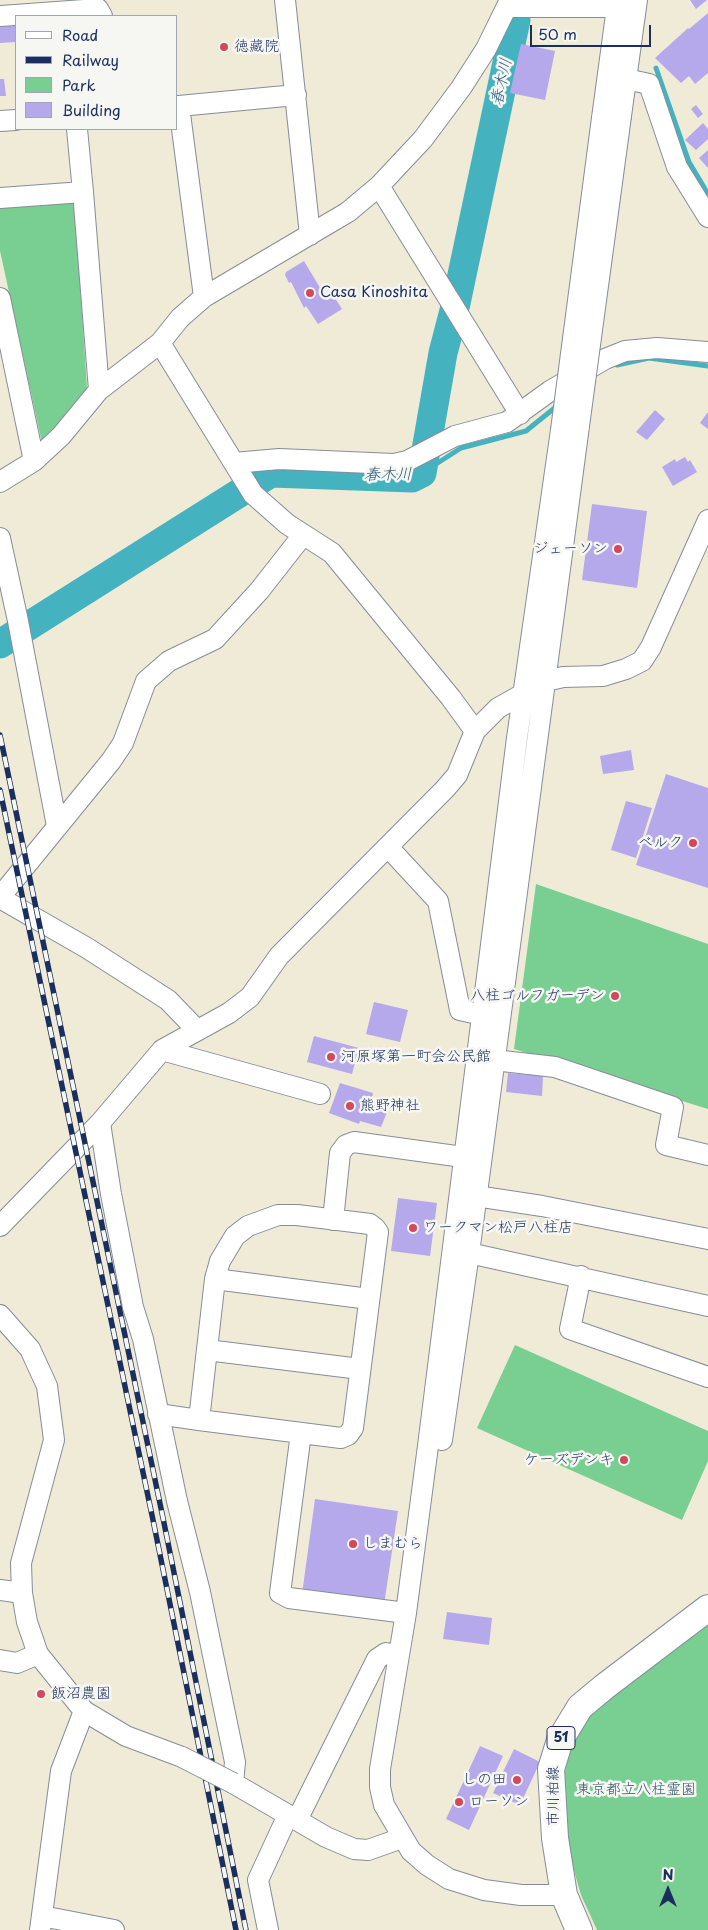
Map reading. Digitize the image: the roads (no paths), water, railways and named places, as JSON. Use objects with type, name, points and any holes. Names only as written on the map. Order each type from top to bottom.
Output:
[{"type":"main road","name":"市川柏線","points":[[579,1930],[564,1896],[551,1802],[551,1768],[560,1740],[580,1708],[604,1687],[708,1608]]},
{"type":"street","points":[[285,0],[310,235]]},
{"type":"street","points":[[612,117],[626,80],[637,0]]},
{"type":"street","points":[[0,482],[34,460],[61,436],[99,390],[160,343],[180,318],[204,297],[348,212],[379,186],[423,139],[461,88],[486,49],[509,3],[618,4],[612,117],[570,428],[524,692],[406,1613],[380,1769],[380,1787],[384,1805],[411,1851],[427,1865],[449,1879],[484,1890],[521,1895],[564,1896]]},
{"type":"street","points":[[0,16],[98,8],[102,15]]},
{"type":"street","points":[[626,80],[649,84],[677,166],[708,217]]},
{"type":"street","points":[[204,297],[178,106],[296,95]]},
{"type":"street","points":[[0,121],[15,120]]},
{"type":"street","points":[[77,130],[99,390]]},
{"type":"street","points":[[379,186],[520,414]]},
{"type":"street","points":[[0,198],[83,192]]},
{"type":"street","points":[[0,298],[34,460]]},
{"type":"street","points":[[160,343],[253,494],[287,524],[332,553],[452,698],[475,731]]},
{"type":"street","points":[[234,464],[279,459],[394,464],[454,436],[507,422],[550,391],[605,359],[625,351],[658,348],[708,352]]},
{"type":"street","points":[[402,1838],[392,1787],[392,1766],[469,1252],[546,681],[570,428]]},
{"type":"street","points":[[0,1226],[100,1123],[162,1050],[196,1029],[229,1013],[250,997],[279,956],[457,775],[475,731],[498,708],[546,681],[562,677],[603,676],[626,669],[642,661],[655,639],[708,520]]},
{"type":"street","points":[[196,1029],[168,1000],[87,948],[0,897],[111,762],[123,743],[146,681],[169,660],[214,639],[259,591],[303,535]]},
{"type":"street","points":[[0,538],[18,621],[57,826]]},
{"type":"street","points":[[388,847],[438,901],[460,1010],[482,1015]]},
{"type":"street","points":[[162,1050],[320,1094]]},
{"type":"street","points":[[494,1060],[555,1067],[673,1107],[666,1145],[708,1155]]},
{"type":"street","points":[[100,1123],[133,1307],[200,1592],[235,1762],[233,1783]]},
{"type":"street","points":[[333,1220],[340,1153],[346,1145],[354,1142],[463,1158]]},
{"type":"street","points":[[476,1196],[542,1206],[708,1239]]},
{"type":"street","points":[[158,1414],[199,1420],[341,1438],[348,1435],[353,1428],[378,1232],[370,1224],[297,1214],[278,1215],[248,1226],[235,1236],[220,1261],[215,1279],[199,1420]]},
{"type":"street","points":[[469,1252],[708,1306]]},
{"type":"street","points":[[581,1276],[570,1329],[708,1377]]},
{"type":"street","points":[[215,1279],[369,1299]]},
{"type":"street","points":[[0,1315],[30,1349],[46,1386],[54,1440],[21,1563],[22,1593],[27,1622],[38,1654],[84,1712],[126,1736],[182,1757],[233,1783],[326,1836],[354,1849],[368,1850],[402,1838]]},
{"type":"street","points":[[207,1350],[360,1369]]},
{"type":"street","points":[[301,1433],[280,1593],[289,1598],[406,1613]]},
{"type":"street","points":[[0,1590],[22,1593]]},
{"type":"street","points":[[268,1930],[258,1880],[377,1659],[386,1653],[398,1655]]},
{"type":"street","points":[[0,1660],[17,1663],[38,1654]]},
{"type":"street","points":[[84,1712],[61,1771],[41,1923],[114,1930]]},
{"type":"waterway","name":"春木川","points":[[0,644],[271,473],[412,478],[422,473],[443,353],[456,303],[516,20]]},
{"type":"waterway","points":[[656,68],[689,162],[708,194]]},
{"type":"waterway","points":[[617,365],[649,358],[708,366]]},
{"type":"waterway","points":[[422,473],[461,448],[526,431],[557,406]]},
{"type":"railway","points":[[0,735],[163,1518],[246,1930]]},
{"type":"railway","points":[[0,790],[153,1520],[236,1930]]},
{"type":"place","name":"徳藏院","points":[[224,47]]},
{"type":"place","name":"Casa Kinoshita","points":[[310,293]]},
{"type":"place","name":"ジェーソン","points":[[618,549]]},
{"type":"place","name":"ベルク","points":[[693,843]]},
{"type":"place","name":"八柱ゴルフガーデン","points":[[615,996]]},
{"type":"place","name":"河原塚第一町会公民館","points":[[331,1057]]},
{"type":"place","name":"熊野神社","points":[[350,1106]]},
{"type":"place","name":"ワークマン松戸八柱店","points":[[413,1228]]},
{"type":"place","name":"ケーズデンキ","points":[[624,1460]]},
{"type":"place","name":"しまむら","points":[[353,1544]]},
{"type":"place","name":"飯沼農園","points":[[41,1694]]},
{"type":"place","name":"しの田","points":[[517,1780]]},
{"type":"place","name":"ローソン","points":[[459,1802]]},
{"type":"park label","name":"東京都立八柱霊園","points":[[636,1790]]}]
